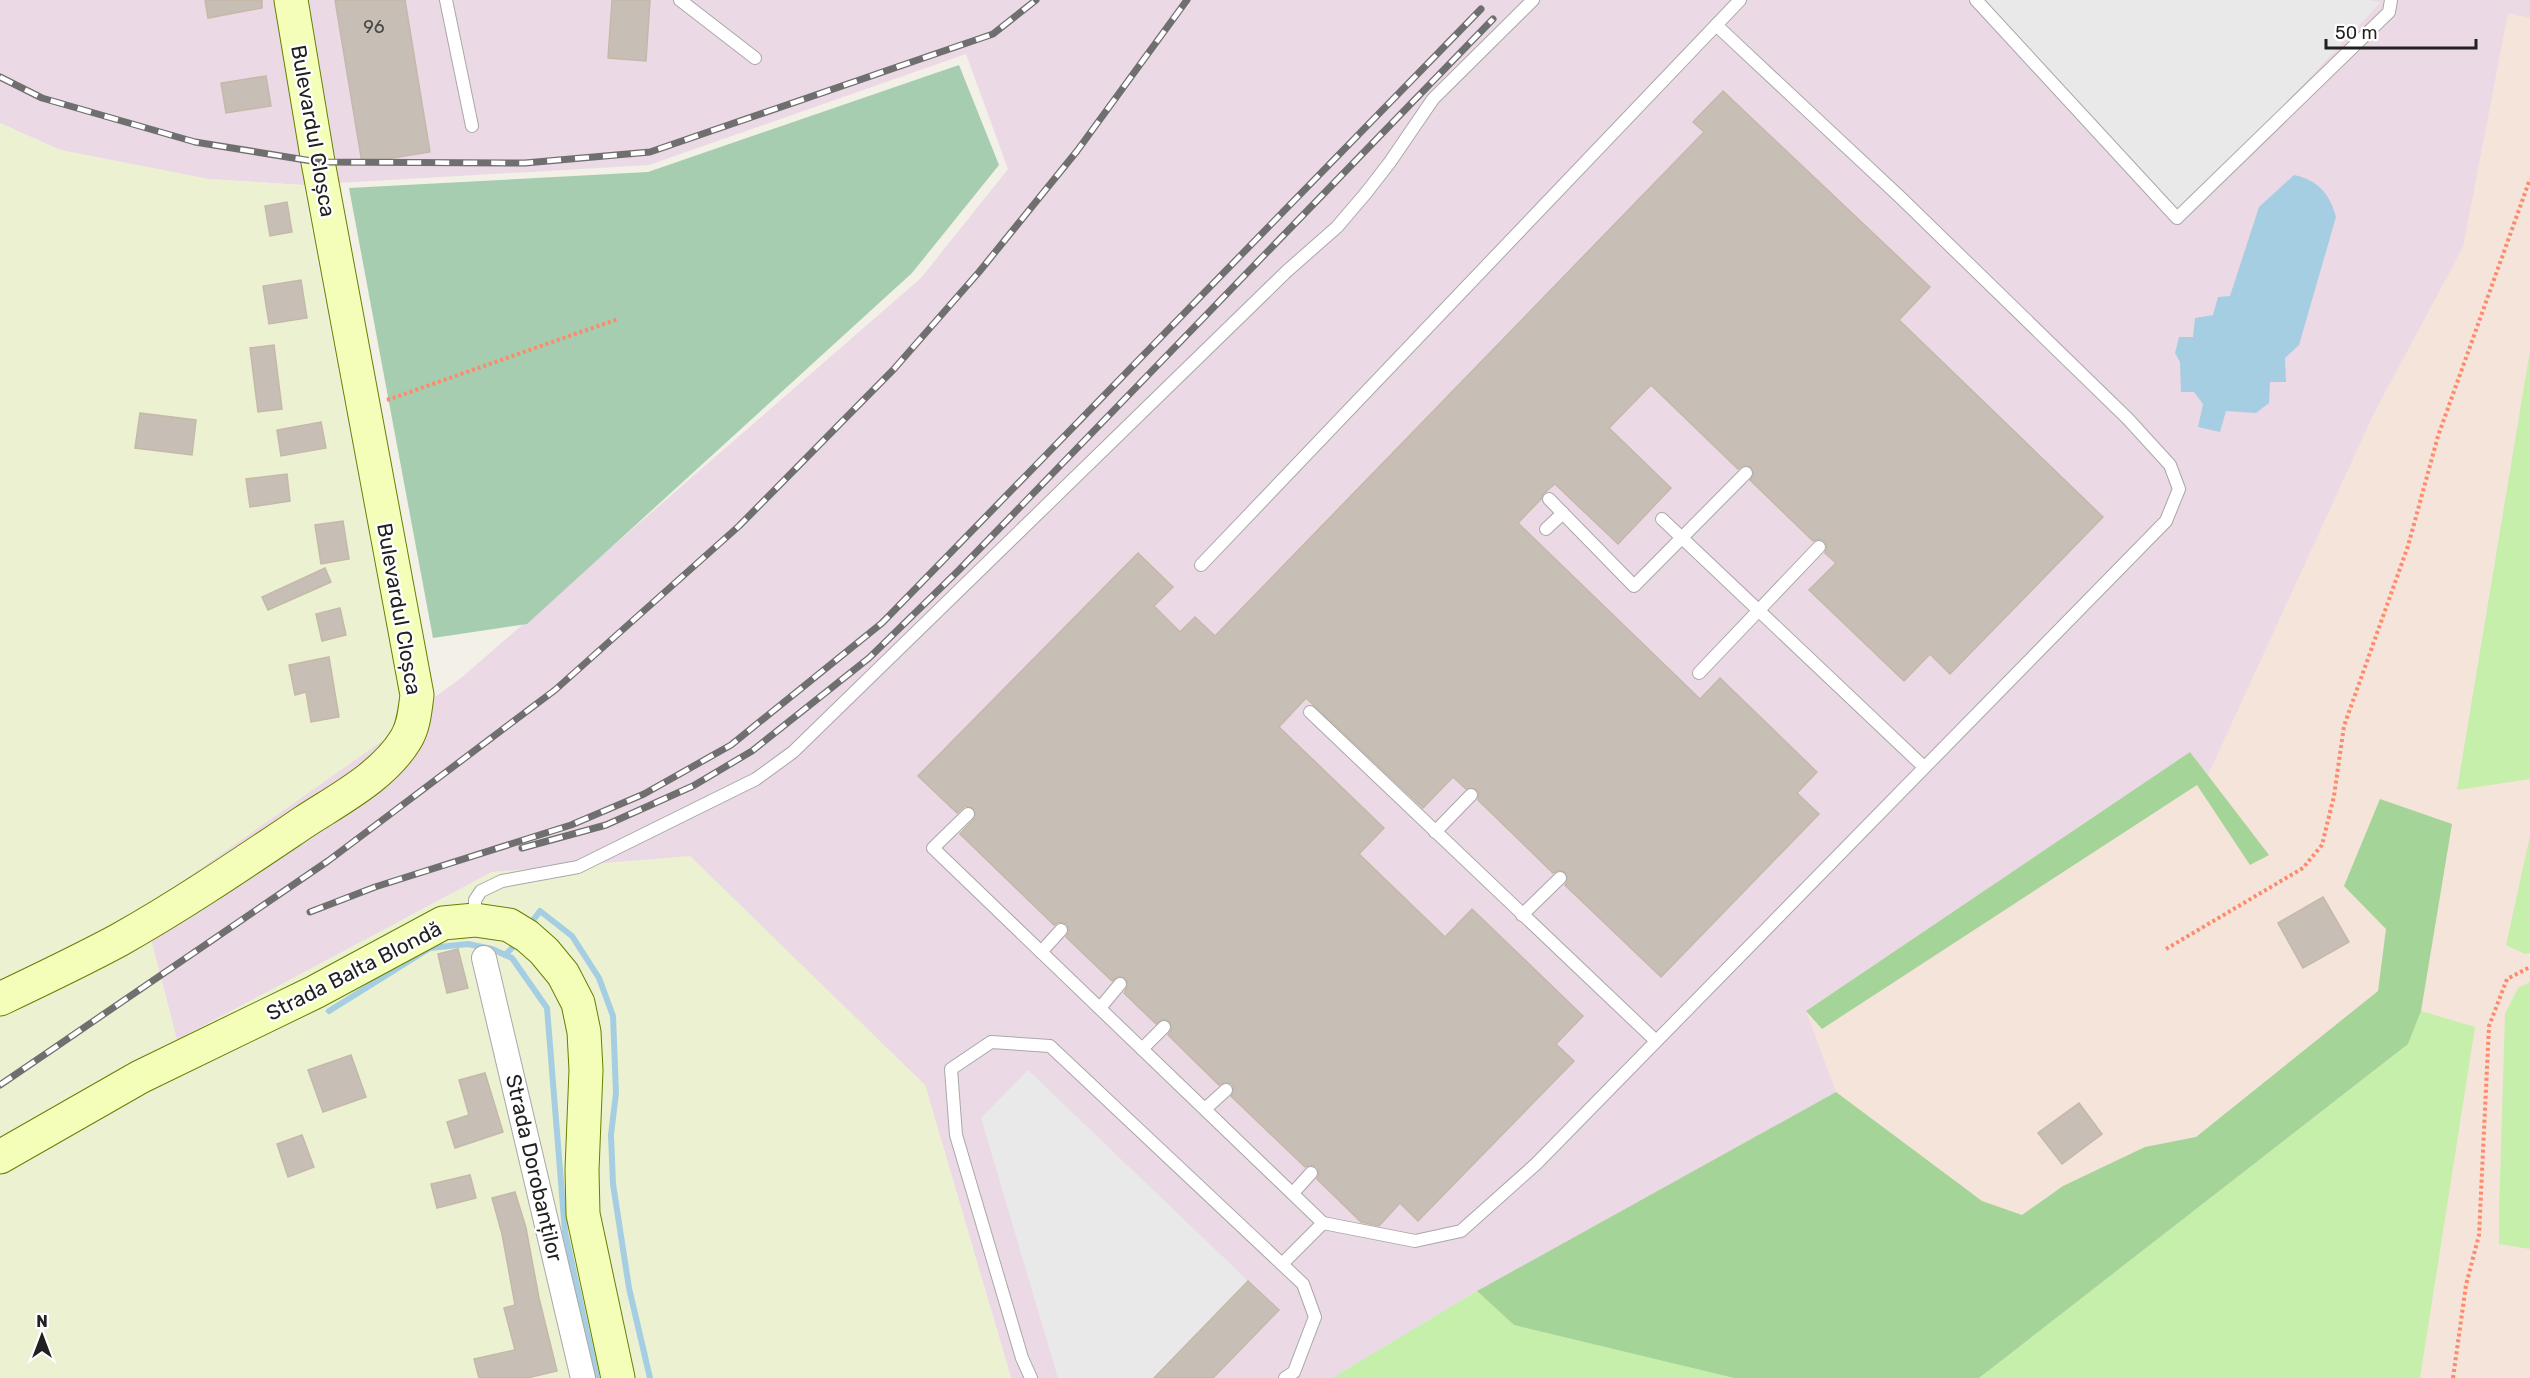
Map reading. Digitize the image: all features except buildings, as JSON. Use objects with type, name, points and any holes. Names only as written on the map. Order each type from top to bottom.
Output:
[{"type":"main road","name":"Bulevardul Cloșca","points":[[0,999],[117,940],[200,892],[351,791],[378,771],[393,756],[407,739],[414,718],[417,695],[320,173],[291,0]]},
{"type":"main road","name":"Strada Balta Blondă","points":[[0,1157],[140,1077],[315,992],[443,923],[475,920],[509,926],[527,936],[563,974],[578,1003],[584,1032],[586,1070],[582,1170],[584,1214],[618,1378]]},
{"type":"street","name":"Strada Dorobanților","points":[[484,958],[583,1378]]},
{"type":"lane","points":[[446,0],[472,126]]},
{"type":"lane","points":[[680,0],[755,58]]},
{"type":"lane","points":[[475,920],[475,900],[481,891],[502,881],[578,867],[756,779],[793,752],[1287,271],[1337,227],[1390,162],[1432,99],[1533,0]]},
{"type":"lane","points":[[1201,565],[1740,0]]},
{"type":"lane","points":[[1976,0],[2177,218],[2389,12],[2391,0]]},
{"type":"lane","points":[[968,813],[933,848],[1323,1223],[1415,1241],[1461,1231],[1536,1164],[2166,521],[2179,489],[2170,465],[2128,419],[1901,198],[1716,25]]},
{"type":"lane","points":[[1549,499],[1634,586],[1746,473]]},
{"type":"lane","points":[[1546,529],[1563,513]]},
{"type":"lane","points":[[1662,519],[1924,767]]},
{"type":"lane","points":[[1699,673],[1819,547]]},
{"type":"lane","points":[[1310,712],[1656,1041]]},
{"type":"lane","points":[[1436,832],[1471,795]]},
{"type":"lane","points":[[1522,915],[1560,878]]},
{"type":"lane","points":[[1041,952],[1061,930]]},
{"type":"lane","points":[[1100,1008],[1120,984]]},
{"type":"lane","points":[[1142,1049],[1164,1027]]},
{"type":"lane","points":[[1031,1378],[1020,1350],[956,1135],[951,1069],[991,1042],[1050,1046],[1303,1284],[1315,1317],[1294,1372],[1285,1378]]},
{"type":"lane","points":[[1205,1109],[1226,1090]]},
{"type":"lane","points":[[1293,1193],[1311,1173]]},
{"type":"lane","points":[[1282,1264],[1323,1223]]},
{"type":"path","points":[[2166,949],[2303,868],[2322,845],[2334,796],[2344,726],[2408,546],[2438,436],[2530,179]]},
{"type":"path","points":[[407,393],[618,319]]},
{"type":"path","points":[[2453,1378],[2466,1285],[2479,1235],[2489,1026],[2507,979],[2530,967]]},
{"type":"shaded area","points":[[0,0],[2530,0],[2530,1378],[1011,1378],[925,1085],[492,872],[177,1040],[143,909],[461,678],[921,278],[1008,169],[966,54],[649,165],[303,185],[208,179],[60,150],[0,123]]},
{"type":"shaded area","points":[[1976,0],[2367,0],[2381,2],[2177,218]]},
{"type":"shaded area","points":[[2508,13],[2530,18],[2530,1378],[1332,1378],[1477,1291],[1836,1092],[1806,1011],[2190,752],[2208,775],[2374,413],[2463,247]]},
{"type":"shaded area","points":[[1028,1070],[1248,1281],[1154,1378],[1058,1378],[981,1118]]},
{"type":"green space","points":[[959,65],[999,165],[912,273],[527,624],[433,638],[349,188],[648,172]]},
{"type":"green space","points":[[0,123],[60,150],[208,179],[303,185],[405,725],[143,909],[177,1040],[492,872],[690,856],[925,1085],[1011,1378],[0,1378]]},
{"type":"green space","points":[[2530,351],[2530,779],[2457,790]]},
{"type":"green space","points":[[2190,752],[2269,855],[2250,865],[2197,785],[1822,1029],[1806,1011]]},
{"type":"green space","points":[[2380,799],[2452,824],[2421,1011],[2408,1044],[1979,1378],[1734,1378],[1514,1325],[1477,1291],[1836,1092],[1982,1201],[2022,1215],[2063,1186],[2145,1147],[2196,1137],[2378,991],[2386,929],[2344,886]]},
{"type":"green space","points":[[2530,836],[2530,953],[2525,954],[2506,945]]},
{"type":"green space","points":[[2530,982],[2530,1249],[2499,1244],[2499,1214],[2505,1014],[2518,988]]},
{"type":"green space","points":[[2421,1011],[2475,1027],[2420,1378],[1979,1378],[2408,1044]]},
{"type":"green space","points":[[1477,1291],[1514,1325],[1734,1378],[1332,1378]]},
{"type":"water","points":[[2294,175],[2310,180],[2322,189],[2336,217],[2299,345],[2285,358],[2286,382],[2270,382],[2269,403],[2256,413],[2226,411],[2220,432],[2198,427],[2203,404],[2194,392],[2181,392],[2180,362],[2175,353],[2179,337],[2193,337],[2195,318],[2213,315],[2218,297],[2230,296],[2259,207]]},
{"type":"waterway","points":[[534,919],[540,911],[572,936],[599,978],[613,1016],[616,1093],[611,1135],[613,1184],[629,1288],[650,1378]]},
{"type":"waterway","points":[[329,1011],[430,948],[468,944],[492,949],[512,958],[547,1008],[565,1232],[597,1378]]},
{"type":"waterway","points":[[505,955],[512,948]]},
{"type":"railway","points":[[0,77],[42,98],[195,142],[318,162],[525,163],[650,152],[993,34],[1036,0]]},
{"type":"railway","points":[[0,1085],[328,861],[555,690],[739,526],[894,369],[979,272],[1077,151],[1187,0]]},
{"type":"railway","points":[[310,912],[375,887],[571,825],[644,794],[731,745],[882,623],[1481,9]]},
{"type":"railway","points":[[522,848],[606,825],[693,786],[752,751],[869,658],[959,570],[1493,19]]}]
